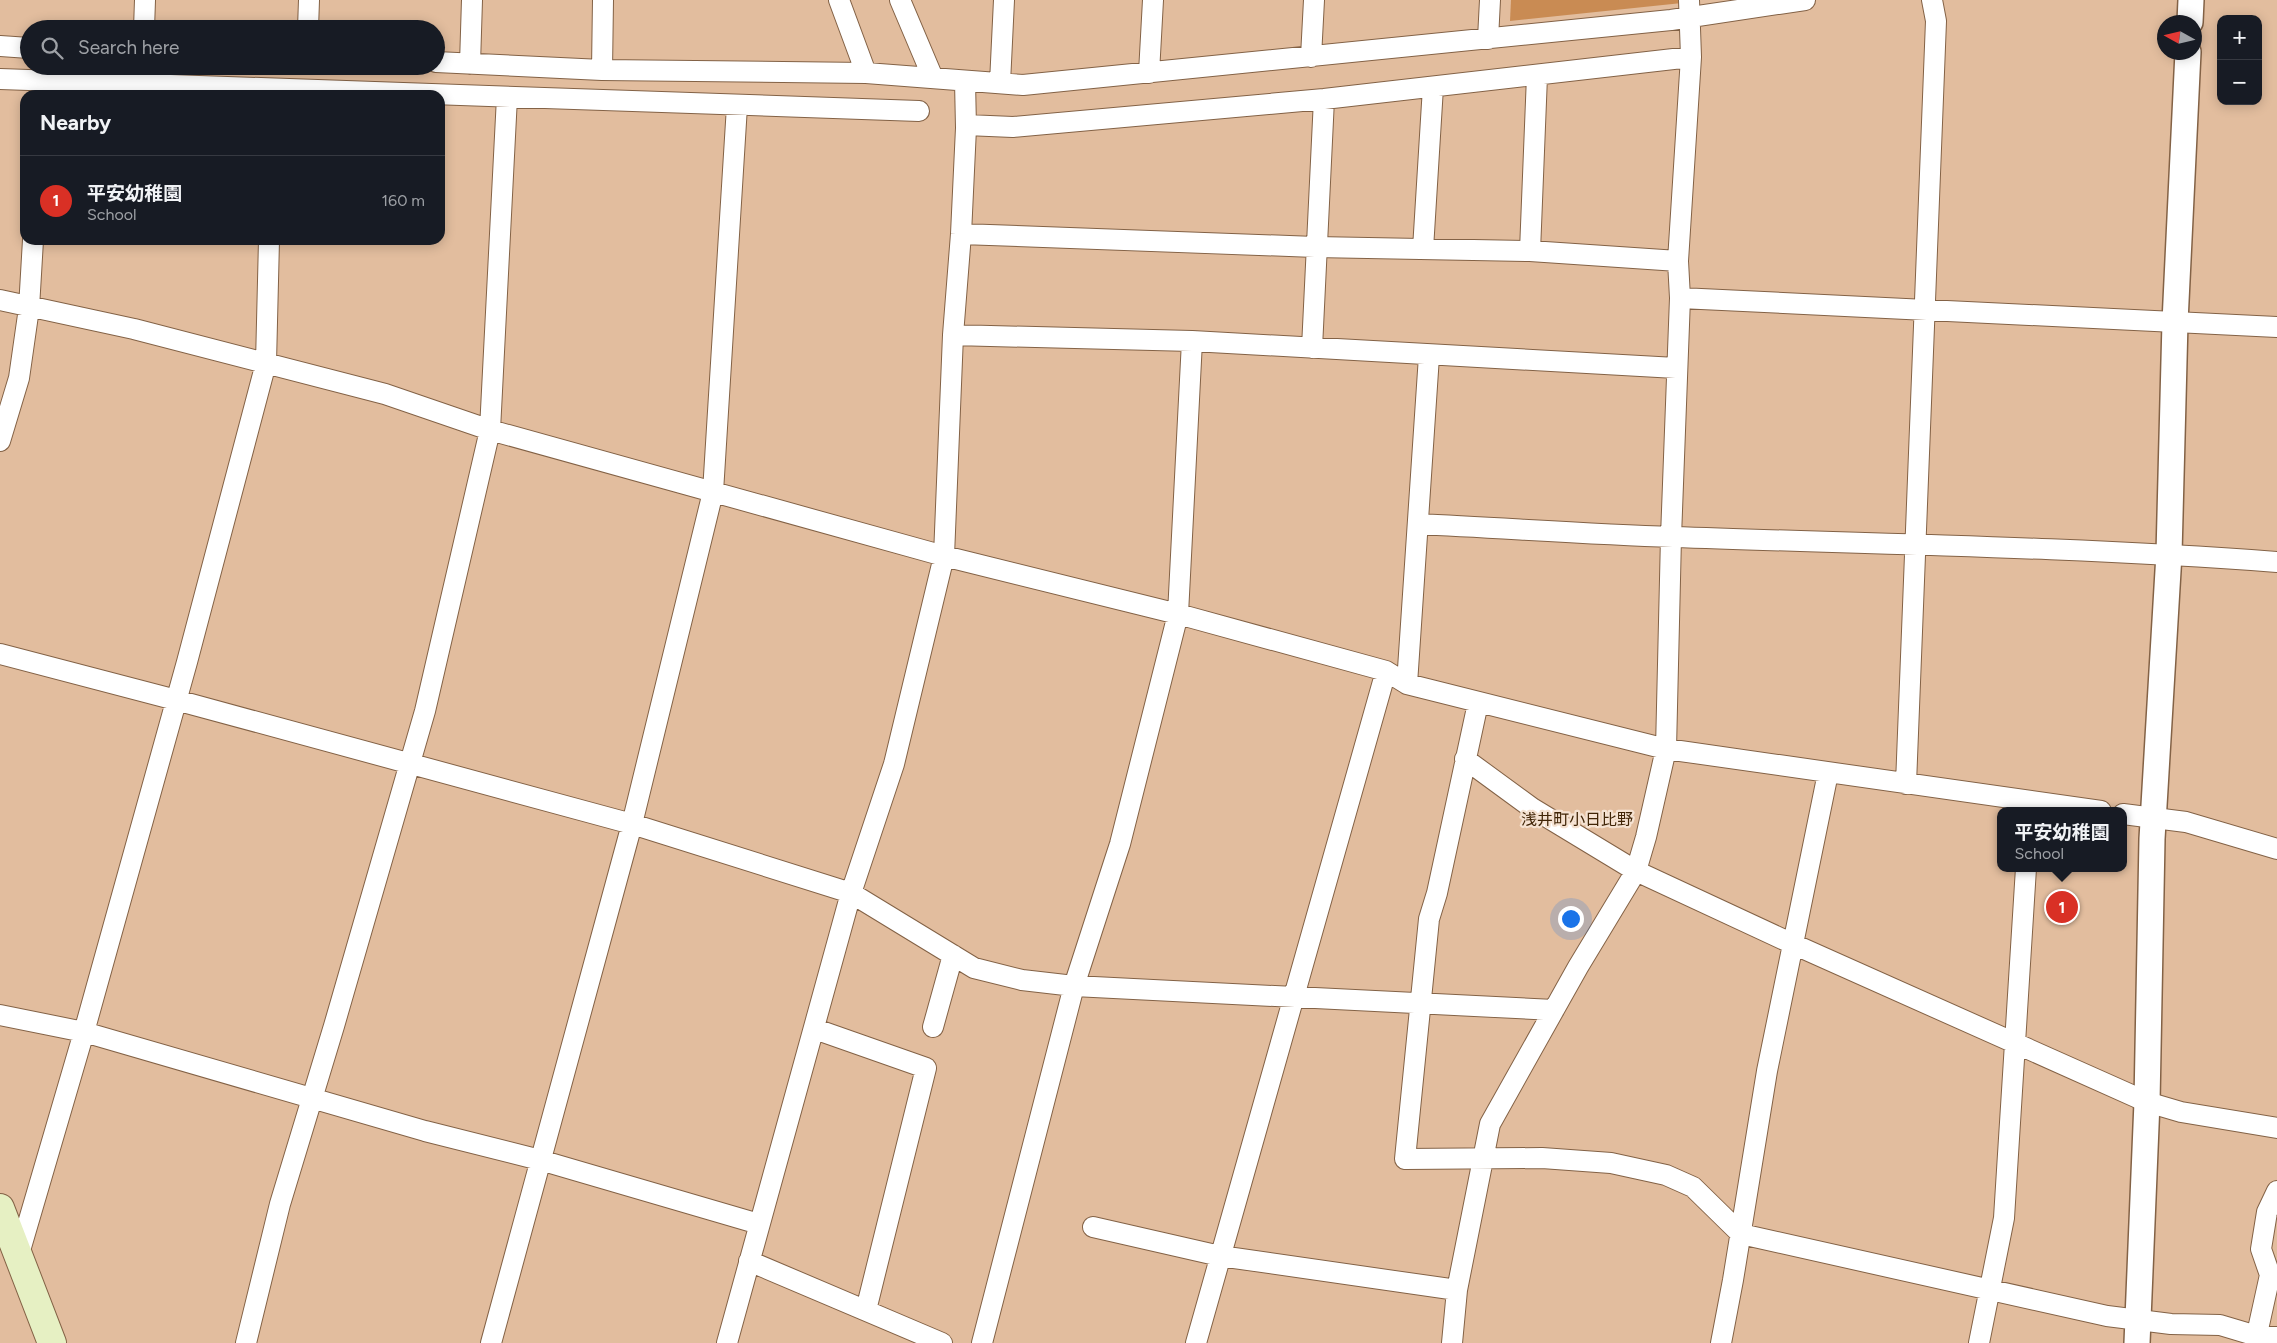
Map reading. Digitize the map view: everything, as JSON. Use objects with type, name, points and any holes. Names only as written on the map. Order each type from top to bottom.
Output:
[{"type":"main road","points":[[0,1208],[52,1343]]},
{"type":"street","points":[[144,20],[145,0]]},
{"type":"street","points":[[308,20],[309,0]]},
{"type":"street","points":[[470,64],[472,0]]},
{"type":"street","points":[[602,70],[603,0]]},
{"type":"street","points":[[839,0],[866,73]]},
{"type":"street","points":[[900,0],[933,78]]},
{"type":"street","points":[[1000,84],[1004,0]]},
{"type":"street","points":[[1149,73],[1152,0]]},
{"type":"street","points":[[1311,57],[1314,0]]},
{"type":"street","points":[[1488,40],[1490,0]]},
{"type":"street","points":[[445,63],[602,70],[866,73],[1023,85],[1488,40],[1688,9],[1806,0]]},
{"type":"street","points":[[1906,784],[1936,21],[1932,0]]},
{"type":"street","points":[[2190,15],[2191,0]]},
{"type":"street","points":[[1452,1343],[1457,1290],[1490,1124],[1554,1010],[1636,871],[1646,837],[1666,749],[1676,368],[1680,298],[1678,261],[1691,57],[1688,9]]},
{"type":"street","points":[[0,46],[20,47]]},
{"type":"street","points":[[966,125],[1013,127],[1324,99],[1691,57]]},
{"type":"street","points":[[2137,1332],[2147,1102],[2153,818],[2169,554],[2176,322],[2188,60]]},
{"type":"street","points":[[1530,251],[1537,76]]},
{"type":"street","points":[[0,79],[41,88],[157,90]]},
{"type":"street","points":[[727,1343],[851,893],[894,764],[944,556],[953,335],[961,234],[966,125],[965,81]]},
{"type":"street","points":[[1423,249],[1433,87]]},
{"type":"street","points":[[445,96],[919,111]]},
{"type":"street","points":[[246,1343],[280,1204],[425,711],[490,430],[507,97]]},
{"type":"street","points":[[1312,348],[1324,99]]},
{"type":"street","points":[[491,1343],[632,824],[713,492],[737,106]]},
{"type":"street","points":[[961,234],[1316,247],[1530,251],[1678,261]]},
{"type":"street","points":[[0,441],[19,378],[29,308],[33,245]]},
{"type":"street","points":[[19,1254],[84,1032],[176,700],[266,363],[269,245]]},
{"type":"street","points":[[1680,298],[2277,327]]},
{"type":"street","points":[[0,300],[29,308],[134,329],[385,394],[490,430],[944,556],[1178,614],[1386,671],[1407,684],[1478,703],[1666,749],[1906,784],[2044,807]]},
{"type":"street","points":[[953,335],[1192,341],[1429,356],[1676,368]]},
{"type":"street","points":[[982,1343],[1074,986],[1120,844],[1178,614],[1192,341]]},
{"type":"street","points":[[1407,684],[1429,356]]},
{"type":"street","points":[[1418,524],[1671,537],[2169,554],[2277,562]]},
{"type":"street","points":[[0,654],[632,824],[851,893],[974,968],[1000,975],[1074,986],[1554,1010]]},
{"type":"street","points":[[1196,1343],[1386,671]]},
{"type":"street","points":[[1478,703],[1429,919],[1405,1159],[1542,1158],[1611,1163],[1666,1175],[1693,1187],[1741,1234],[1990,1288],[2137,1332],[2220,1325],[2263,1339],[2270,1275],[2262,1250],[2267,1212],[2277,1191]]},
{"type":"street","points":[[1465,759],[1532,808],[1636,871],[1793,944],[2147,1102],[2181,1112],[2277,1128]]},
{"type":"street","points":[[1721,1343],[1741,1234],[1767,1071],[1828,773]]},
{"type":"street","points":[[2127,815],[2186,822],[2277,849]]},
{"type":"street","points":[[1979,1343],[2004,1218],[2026,872]]},
{"type":"street","points":[[934,1027],[953,955]]},
{"type":"street","points":[[0,1015],[84,1032],[425,1131],[540,1160],[759,1224]]},
{"type":"street","points":[[815,1029],[926,1068],[866,1310]]},
{"type":"street","points":[[1093,1227],[1220,1256],[1457,1290]]},
{"type":"street","points":[[749,1261],[942,1343]]},
{"type":"shaded area","points":[[1511,0],[1682,0],[1682,3],[1510,21]]},
{"type":"place","name":"平安幼稚園","points":[[2062,907]]},
{"type":"district","name":"浅井町小日比野","points":[[1577,819]]}]
